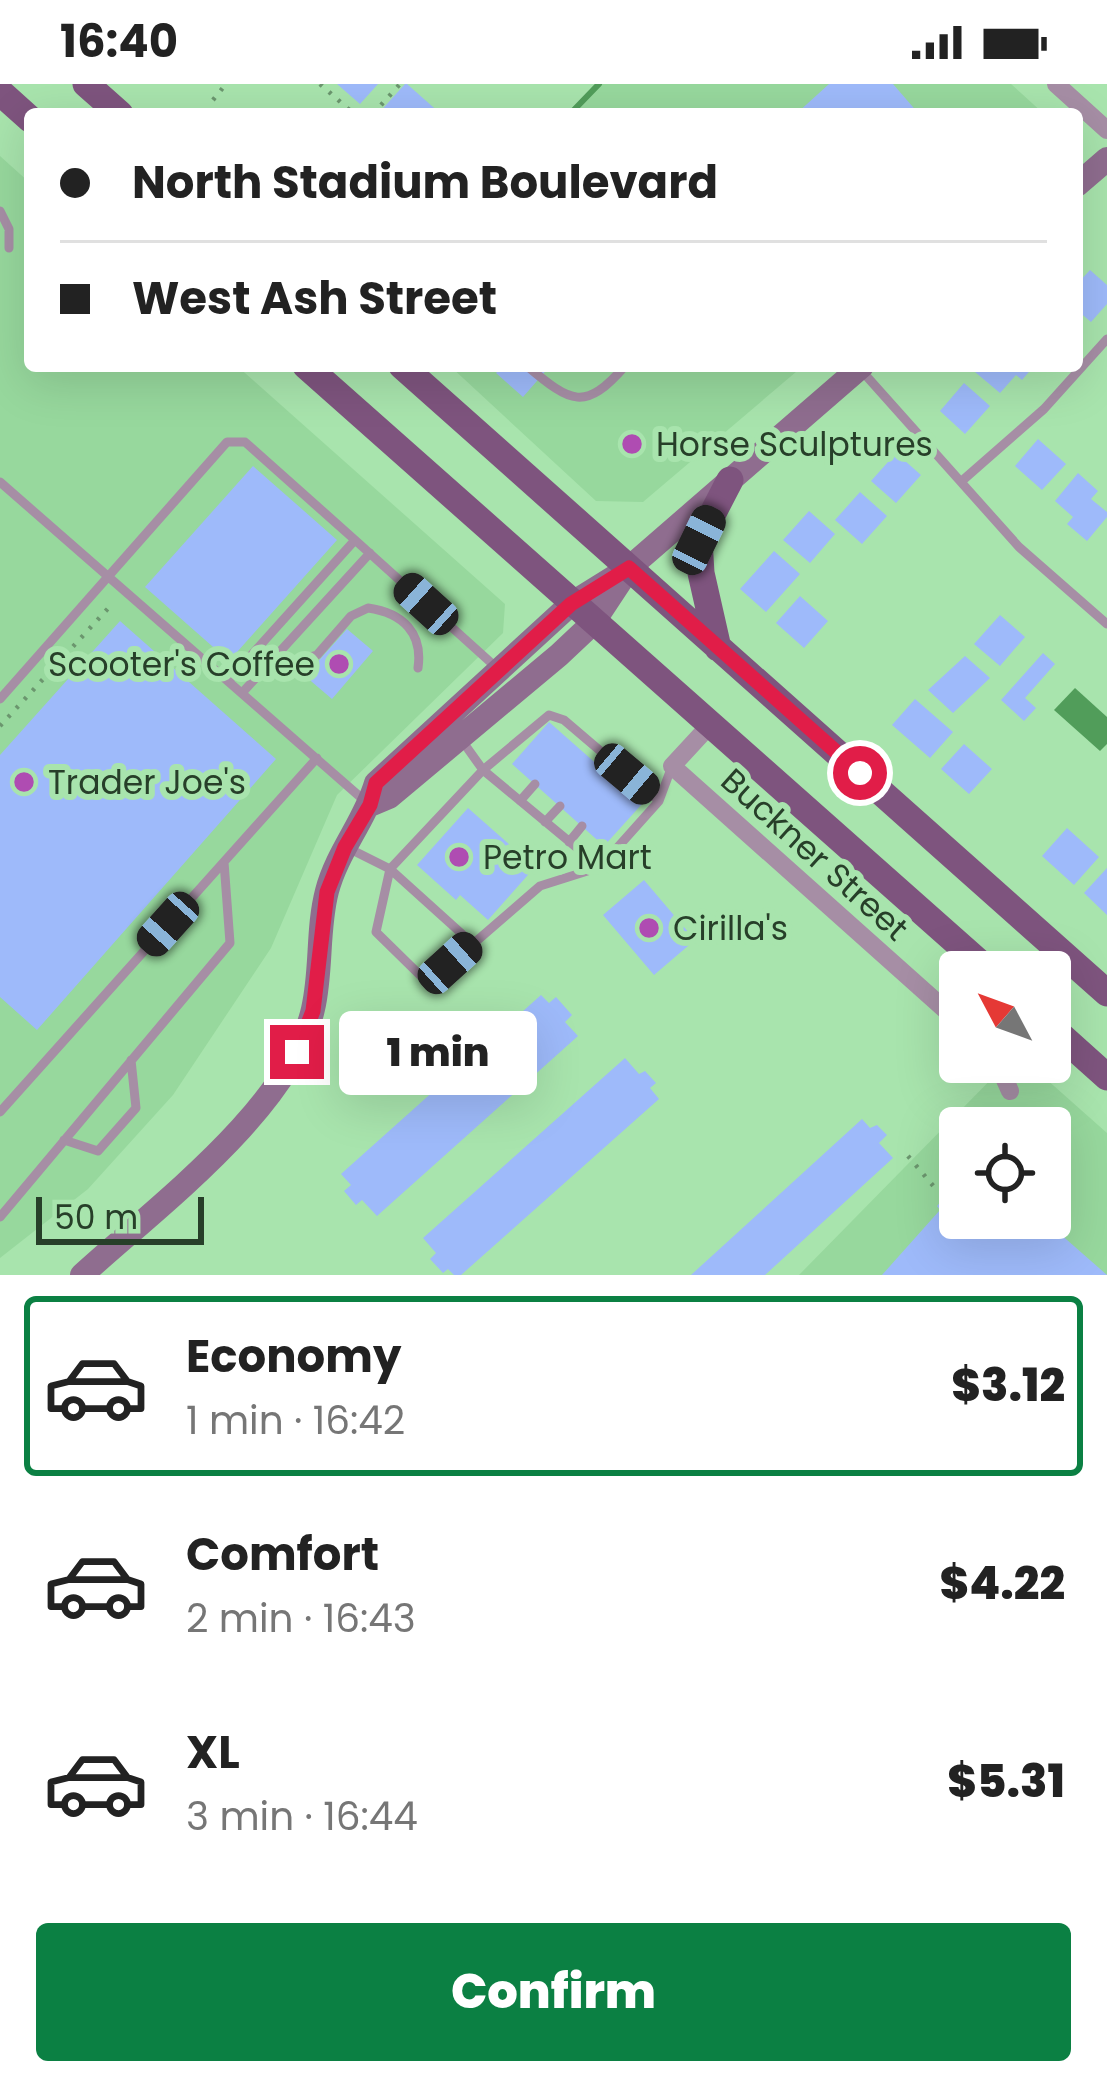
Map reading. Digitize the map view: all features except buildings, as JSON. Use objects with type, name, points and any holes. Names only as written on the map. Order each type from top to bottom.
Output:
[{"type":"main road","points":[[86,84],[112,108]]},
{"type":"main road","points":[[0,92],[24,114]]},
{"type":"main road","points":[[313,372],[966,951]]},
{"type":"main road","points":[[409,372],[1107,993]]},
{"type":"main road","points":[[718,648],[701,573],[699,540],[730,480]]},
{"type":"main road","points":[[1071,1045],[1107,1077]]},
{"type":"street","points":[[1056,84],[1083,108]]},
{"type":"street","points":[[1083,108],[1107,130]]},
{"type":"street","points":[[1083,179],[1107,159]]},
{"type":"street","points":[[82,1275],[253,1118],[278,1088],[313,1011],[327,892],[376,783],[571,604],[629,568],[855,372]]},
{"type":"street","points":[[370,805],[389,797],[461,740],[593,623],[629,568]]},
{"type":"street","name":"Buckner Street","points":[[710,726],[672,766],[939,1004]]},
{"type":"street","points":[[1006,1083],[1010,1091]]},
{"type":"lane","points":[[0,211],[9,230],[9,248]]},
{"type":"lane","points":[[1083,366],[1107,340]]},
{"type":"lane","points":[[536,372],[574,399],[590,399],[620,372]]},
{"type":"lane","points":[[866,372],[1018,547],[1107,624]]},
{"type":"lane","points":[[963,480],[1044,409],[1078,372]]},
{"type":"lane","points":[[0,699],[227,442],[245,442],[500,670]]},
{"type":"lane","points":[[0,482],[370,805]]},
{"type":"lane","points":[[228,681],[355,540]]},
{"type":"lane","points":[[242,693],[370,554]]},
{"type":"lane","points":[[265,668],[317,655],[351,616],[368,608],[401,620],[416,635],[421,651],[418,668]]},
{"type":"lane","points":[[659,802],[622,779],[576,738],[564,720],[550,715],[483,770],[390,869],[376,932],[428,983],[539,886],[600,867],[659,802],[672,766]]},
{"type":"lane","points":[[461,740],[483,770],[600,867]]},
{"type":"lane","points":[[0,1112],[317,758]]},
{"type":"lane","points":[[520,801],[535,784]]},
{"type":"lane","points":[[545,822],[560,806]]},
{"type":"lane","points":[[568,842],[582,826]]},
{"type":"lane","points":[[345,847],[390,869],[472,944]]},
{"type":"lane","points":[[0,1217],[230,943],[224,861]]},
{"type":"lane","points":[[64,1140],[98,1151],[136,1108],[131,1060]]},
{"type":"path","points":[[320,84],[348,108]]},
{"type":"path","points":[[378,108],[400,84]]},
{"type":"path","points":[[212,100],[224,85]]},
{"type":"path","points":[[340,101],[347,92]]},
{"type":"path","points":[[0,726],[107,606],[120,604]]},
{"type":"path","points":[[908,1156],[935,1188]]},
{"type":"shaded area","points":[[600,84],[1011,84],[1037,108],[574,108]]},
{"type":"shaded area","points":[[0,156],[24,178],[24,372],[244,372],[505,604],[503,633],[337,795],[271,948],[173,1095],[88,1189],[0,1258]]},
{"type":"shaded area","points":[[456,372],[796,372],[643,502],[596,501]]},
{"type":"shaded area","points":[[1075,688],[1107,717],[1107,744],[1100,751],[1054,710]]},
{"type":"shaded area","points":[[987,1083],[1051,1083],[1107,1133],[1107,1275],[799,1275],[939,1132],[939,1239],[1071,1239],[1071,1107],[964,1107]]},
{"type":"waterway","points":[[576,108],[599,84]]},
{"type":"place","name":"Horse Sculptures","points":[[632,444]]},
{"type":"place","name":"Scooter's Coffee","points":[[339,664]]},
{"type":"place","name":"Trader Joe's","points":[[24,782]]},
{"type":"place","name":"Petro Mart","points":[[459,857]]},
{"type":"place","name":"Cirilla's","points":[[649,928]]},
{"type":"route","points":[[297,1052],[313,1011],[327,892],[376,783],[571,604],[629,568],[860,773]]}]
